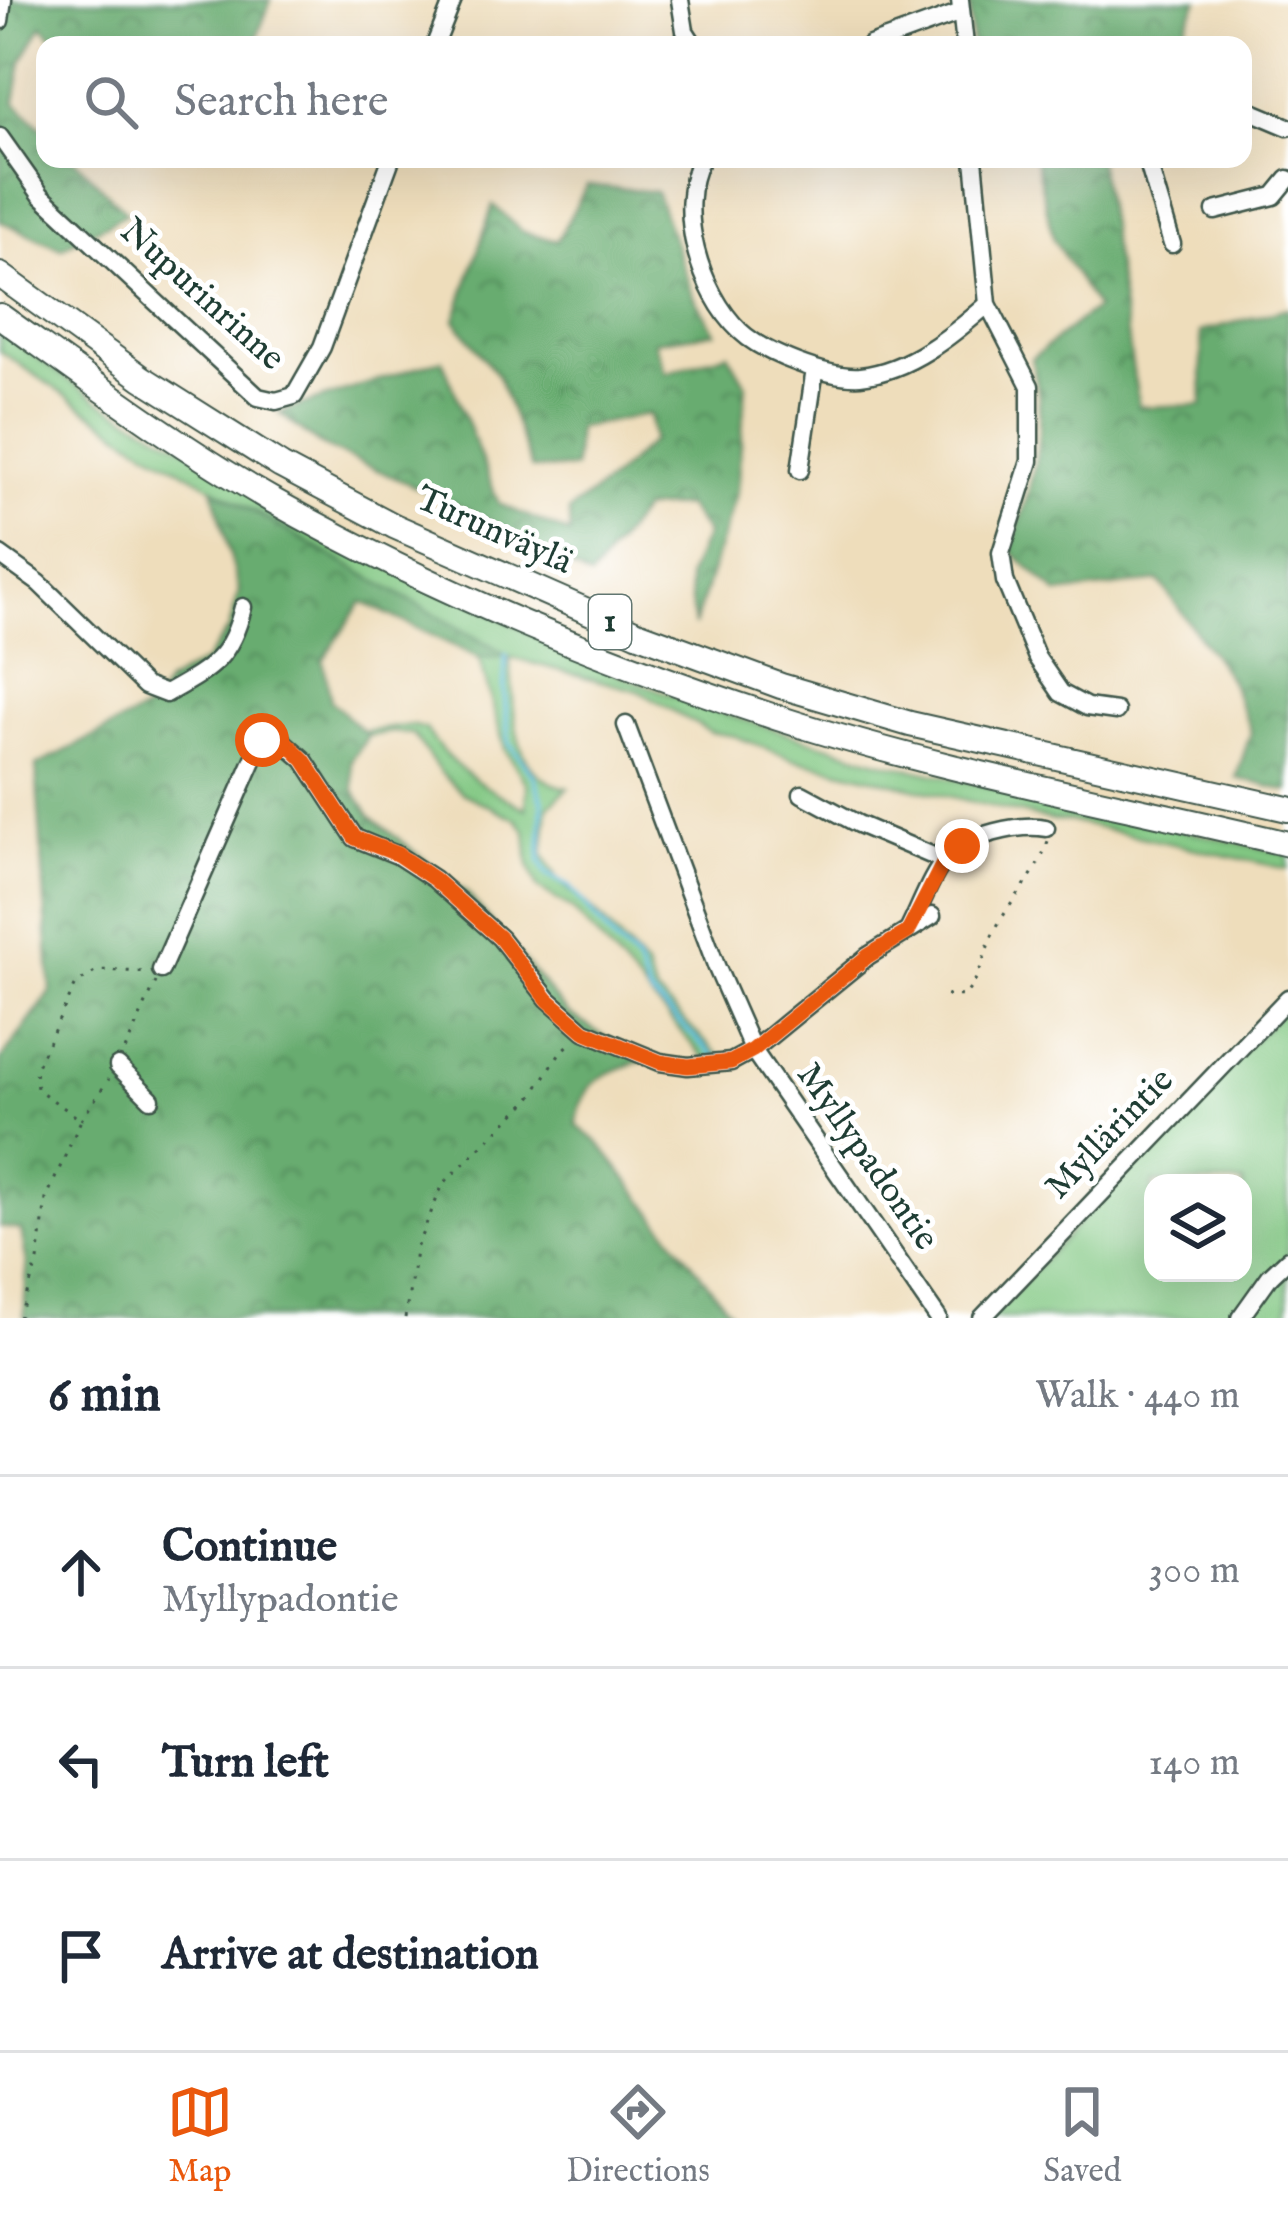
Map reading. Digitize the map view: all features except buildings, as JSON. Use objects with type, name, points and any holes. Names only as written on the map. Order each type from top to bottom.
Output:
[{"type":"highway","name":"Turunväylä","points":[[0,275],[142,378],[281,466],[394,526],[637,633],[781,686],[910,724],[1288,809]]},
{"type":"highway","name":"Turunväylä","points":[[0,316],[136,414],[270,499],[382,556],[628,664],[778,718],[911,757],[1288,844]]},
{"type":"street","points":[[0,21],[3,0]]},
{"type":"street","points":[[439,36],[453,0]]},
{"type":"street","points":[[680,0],[688,36]]},
{"type":"street","points":[[891,36],[960,6],[964,36]]},
{"type":"street","points":[[1252,112],[1288,127]]},
{"type":"street","name":"Nupurinrinne","points":[[0,137],[41,195],[258,397],[276,401],[294,396],[322,347],[388,168]]},
{"type":"street","points":[[697,168],[691,184],[690,214],[705,272],[724,311],[742,334],[815,369],[858,376],[881,371],[942,343],[988,304]]},
{"type":"street","points":[[975,168],[988,304],[1030,386],[1030,461],[1001,553],[1005,580],[1037,658],[1061,693],[1088,707],[1116,711]]},
{"type":"street","points":[[1150,168],[1172,244]]},
{"type":"street","points":[[1215,211],[1274,196],[1288,179]]},
{"type":"street","points":[[800,470],[815,369]]},
{"type":"street","points":[[0,555],[39,583],[145,686],[166,694],[216,665],[236,638],[243,607]]},
{"type":"street","points":[[626,725],[725,989],[753,1050],[868,956],[932,916]]},
{"type":"street","name":"Myllypadontie","points":[[161,970],[262,740],[266,733],[273,733],[304,760],[355,838],[397,854],[434,879],[500,938],[548,1000],[584,1031],[660,1062],[688,1066],[731,1062],[753,1050],[938,1318]]},
{"type":"street","points":[[802,794],[945,861]]},
{"type":"street","points":[[908,932],[945,861],[962,846],[1019,825],[1046,828]]},
{"type":"street","name":"Myllärintie","points":[[982,1318],[1288,998]]},
{"type":"street","points":[[118,1066],[151,1099]]},
{"type":"street","points":[[1240,1318],[1288,1259]]},
{"type":"path","points":[[946,995],[964,995],[972,986],[994,933],[1038,869],[1049,837],[1046,828]]},
{"type":"path","points":[[19,1318],[38,1261],[46,1199],[82,1120],[118,1066],[161,970],[98,970],[76,984],[35,1070],[37,1089],[82,1120]]},
{"type":"path","points":[[405,1318],[417,1246],[442,1184],[531,1098],[559,1054],[584,1031]]},
{"type":"green space","points":[[3,0],[271,0],[257,36],[52,36],[42,25],[22,61],[15,102],[36,122],[36,168],[83,168],[127,213],[61,248],[0,221]]},
{"type":"green space","points":[[969,0],[1198,0],[1181,36],[971,36]]},
{"type":"green space","points":[[1037,168],[1099,168],[1139,407],[1203,405],[1201,332],[1288,308],[1288,791],[1236,778],[1251,732],[1229,678],[1159,581],[1058,594],[1011,551],[1039,432],[1031,359],[1096,308],[1054,240]]},
{"type":"green space","points":[[587,185],[656,192],[693,295],[715,332],[654,341],[666,373],[728,353],[746,384],[737,491],[694,626],[688,577],[706,533],[686,506],[643,509],[590,578],[480,515],[320,445],[279,413],[442,359],[499,504],[570,534],[569,511],[653,440],[649,414],[577,428],[574,468],[532,469],[498,376],[455,320],[493,205],[523,232],[557,241]]},
{"type":"green space","points":[[0,332],[99,401],[572,656],[702,707],[878,761],[1288,854],[1288,869],[1053,821],[793,759],[735,736],[710,732],[639,691],[509,657],[524,754],[548,781],[568,788],[548,807],[543,854],[559,881],[646,968],[655,992],[722,1058],[708,1062],[572,909],[538,888],[529,865],[526,831],[516,819],[462,793],[413,734],[368,736],[363,732],[411,725],[426,729],[458,766],[526,809],[527,785],[505,749],[479,658],[505,655],[137,444],[0,351]]},
{"type":"green space","points":[[213,489],[508,656],[479,658],[362,602],[323,660],[331,701],[368,736],[351,761],[354,791],[371,817],[468,894],[567,1013],[644,1061],[597,1081],[583,1099],[577,1126],[598,1142],[735,1318],[24,1318],[27,1264],[21,1230],[0,1227],[0,1061],[51,992],[36,766],[154,706],[166,683],[205,661],[229,629],[239,590]]},
{"type":"green space","points":[[1288,1004],[1288,1318],[988,1318]]},
{"type":"waterway","points":[[506,655],[509,743],[534,776],[543,803],[540,860],[547,874],[570,887],[637,962],[649,993],[717,1059]]},
{"type":"route","points":[[262,740],[266,733],[280,736],[304,760],[355,838],[397,854],[434,879],[500,938],[568,1020],[602,1040],[660,1062],[711,1066],[753,1050],[868,956],[908,932],[947,856],[962,846]]}]
